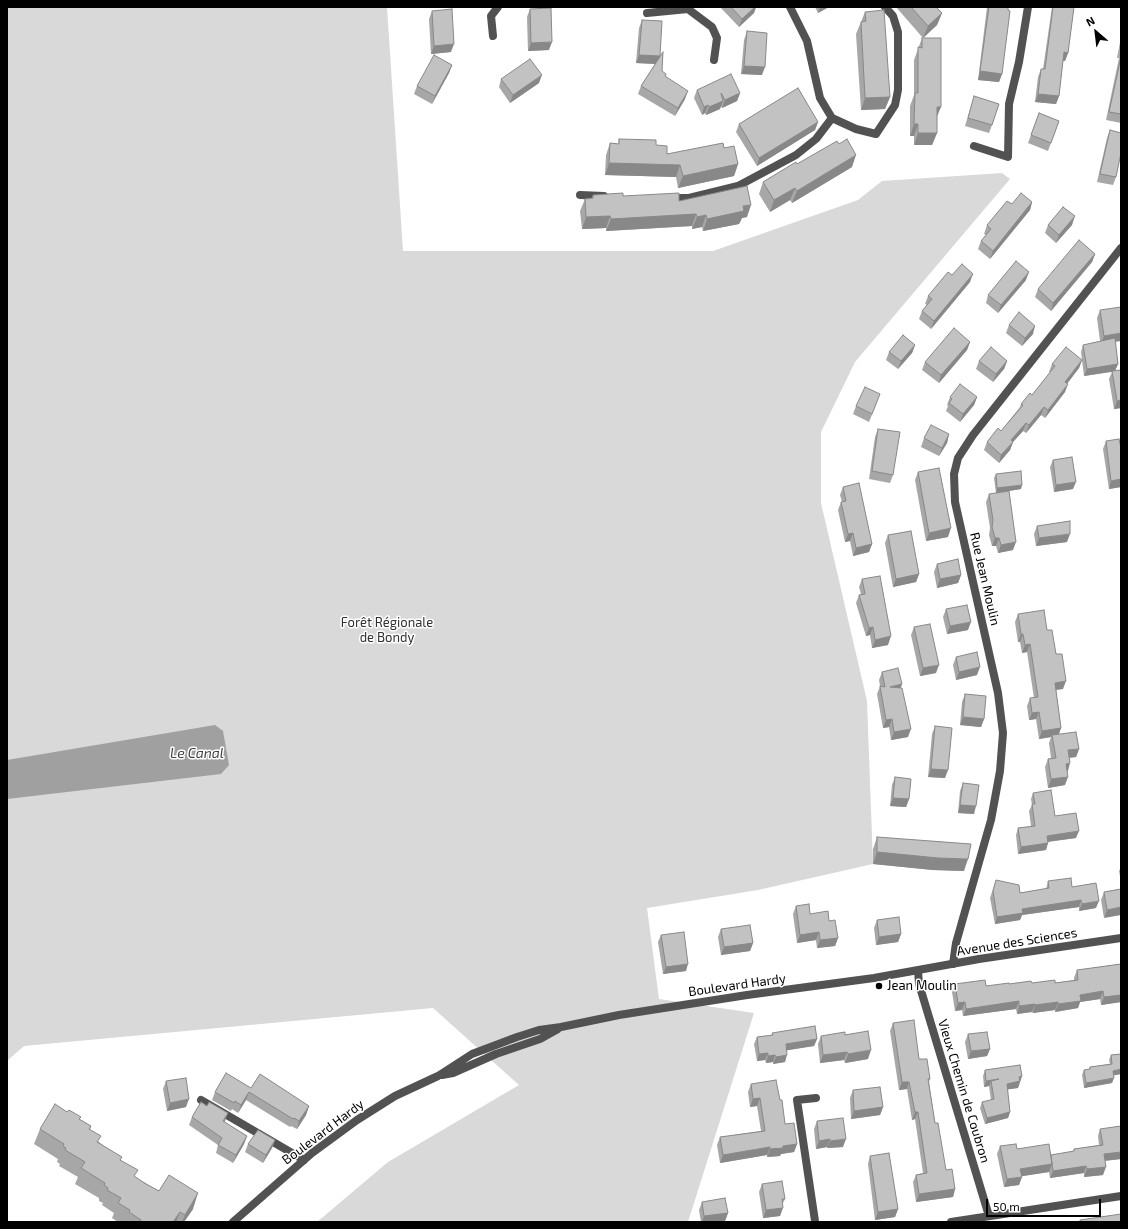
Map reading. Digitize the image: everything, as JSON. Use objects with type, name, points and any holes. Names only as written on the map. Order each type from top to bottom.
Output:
[{"type":"street","points":[[493,36],[491,16],[498,7]]},
{"type":"street","points":[[790,7],[807,41],[820,98],[832,118],[856,129],[876,134],[895,105],[898,90],[898,32],[893,16],[885,7]]},
{"type":"street","points":[[974,146],[1008,158],[1009,104],[1020,55],[1028,7]]},
{"type":"street","points":[[646,13],[689,8],[712,28],[716,38],[714,60]]},
{"type":"street","points":[[658,198],[689,198],[738,186],[796,155],[816,139],[832,118]]},
{"type":"street","points":[[580,195],[611,196]]},
{"type":"street","name":"Rue Jean Moulin","points":[[953,964],[956,944],[991,820],[1000,771],[1003,733],[998,693],[955,502],[954,474],[958,458],[972,435],[1121,248]]},
{"type":"street","name":"Avenue des Sciences","points":[[918,971],[953,964],[1121,938]]},
{"type":"street","name":"Boulevard Hardy","points":[[233,1222],[304,1160],[357,1120],[395,1096],[438,1076],[453,1072],[496,1054],[540,1039],[561,1027],[618,1015],[918,971]]},
{"type":"street","name":"Vieux Chemin de Coubron","points":[[918,971],[919,984],[989,1216]]},
{"type":"street","points":[[814,1222],[796,1100],[816,1098]]},
{"type":"street","points":[[201,1100],[304,1160]]},
{"type":"street","points":[[951,1222],[1121,1196]]},
{"type":"green space","name":"Forêt Régionale de Bondy","points":[[7,7],[387,7],[403,251],[713,251],[858,200],[882,181],[1002,173],[1010,179],[855,362],[821,432],[821,503],[867,701],[873,864],[758,890],[647,908],[659,999],[754,1013],[688,1222],[317,1222],[388,1162],[519,1085],[433,1008],[24,1046],[7,1061]]},
{"type":"water","name":"Le Canal","points":[[215,725],[223,731],[229,765],[221,774],[7,799],[7,760]]},
{"type":"building","points":[[731,7],[755,7],[742,19]]},
{"type":"building","points":[[911,7],[936,7],[942,13],[928,26]]},
{"type":"building","points":[[989,7],[1008,7],[1008,10],[1010,11],[1002,74],[980,71]]},
{"type":"building","points":[[1053,7],[1074,7],[1068,53],[1064,52],[1059,96],[1038,94],[1041,69],[1045,69]]},
{"type":"building","points":[[551,8],[552,42],[531,43],[530,9]]},
{"type":"building","points":[[452,9],[454,44],[434,46],[432,11]]},
{"type":"building","points":[[884,10],[890,97],[865,98],[861,22],[866,21],[865,12]]},
{"type":"building","points":[[642,20],[662,21],[660,56],[639,55]]},
{"type":"building","points":[[747,31],[767,33],[765,67],[744,66]]},
{"type":"building","points":[[922,38],[941,38],[941,107],[937,107],[937,133],[918,133],[918,124],[914,124],[915,93],[918,93],[918,47],[922,48]]},
{"type":"building","points":[[663,52],[662,71],[666,74],[665,76],[688,91],[678,108],[641,86]]},
{"type":"building","points":[[434,55],[452,65],[435,96],[417,86]]},
{"type":"building","points":[[1121,57],[1121,114],[1109,112]]},
{"type":"building","points":[[530,59],[542,75],[513,95],[501,79]]},
{"type":"building","points":[[731,74],[740,93],[725,100],[721,93],[723,101],[709,107],[708,105],[704,107],[697,90]]},
{"type":"building","points":[[798,88],[818,122],[759,158],[739,124]]},
{"type":"building","points":[[974,96],[999,104],[992,125],[968,118]]},
{"type":"building","points":[[1039,113],[1059,121],[1051,143],[1031,135]]},
{"type":"building","points":[[1110,130],[1121,133],[1121,153],[1116,177],[1100,174]]},
{"type":"building","points":[[619,139],[656,140],[656,145],[667,146],[667,154],[723,143],[724,148],[734,146],[738,164],[683,176],[680,165],[609,163],[610,143],[619,144]]},
{"type":"building","points":[[847,139],[856,155],[797,191],[795,188],[774,200],[763,182],[796,162],[797,164],[837,141],[839,144]]},
{"type":"building","points":[[747,186],[751,205],[743,206],[744,211],[707,219],[706,215],[697,217],[696,214],[611,219],[610,216],[586,217],[585,199],[593,198],[593,195],[623,193],[623,196],[679,193],[679,201]]},
{"type":"building","points":[[1021,193],[1032,202],[993,251],[981,241],[991,229],[987,225],[1007,201],[1012,204]]},
{"type":"building","points":[[1063,207],[1075,216],[1059,235],[1048,225]]},
{"type":"building","points":[[1079,240],[1095,254],[1053,303],[1038,289]]},
{"type":"building","points":[[1016,261],[1029,272],[1001,305],[988,295]]},
{"type":"building","points":[[962,264],[973,274],[934,321],[922,311],[932,299],[928,296],[948,272],[952,275]]},
{"type":"building","points":[[1121,307],[1121,333],[1104,336],[1100,310]]},
{"type":"building","points":[[1019,312],[1035,326],[1025,338],[1009,325]]},
{"type":"building","points":[[954,328],[970,342],[941,375],[925,362]]},
{"type":"building","points":[[903,335],[915,345],[901,361],[889,352]]},
{"type":"building","points":[[1115,338],[1118,364],[1087,369],[1083,345]]},
{"type":"building","points":[[991,347],[1007,361],[996,374],[979,361]]},
{"type":"building","points":[[1066,347],[1082,360],[1065,382],[1068,384],[1048,410],[1044,407],[1029,425],[1026,423],[1011,440],[1013,442],[1001,455],[987,442],[998,428],[1001,431],[1023,405],[1021,404],[1030,393],[1032,395],[1055,366],[1052,364]]},
{"type":"building","points":[[1121,370],[1121,400],[1117,401],[1112,371]]},
{"type":"building","points":[[960,384],[977,397],[963,414],[949,403],[952,399],[950,397]]},
{"type":"building","points":[[865,387],[880,394],[872,414],[856,406]]},
{"type":"building","points":[[931,425],[949,434],[942,448],[924,438]]},
{"type":"building","points":[[878,429],[900,432],[893,475],[872,471]]},
{"type":"building","points":[[1119,439],[1121,448],[1121,479],[1111,481],[1106,441]]},
{"type":"building","points":[[1072,457],[1076,482],[1056,485],[1053,460]]},
{"type":"building","points":[[939,468],[951,528],[929,533],[918,472]]},
{"type":"building","points":[[1021,471],[1022,485],[997,488],[996,474]]},
{"type":"building","points":[[859,483],[872,544],[856,548],[853,533],[848,534],[841,502],[846,501],[843,487]]},
{"type":"building","points":[[1009,491],[1016,542],[1001,545],[999,538],[995,538],[992,527],[993,520],[989,494]]},
{"type":"building","points":[[1070,521],[1070,534],[1039,538],[1037,526]]},
{"type":"building","points":[[911,531],[919,574],[896,579],[888,535]]},
{"type":"building","points":[[958,559],[961,575],[940,579],[937,564]]},
{"type":"building","points":[[880,576],[891,636],[875,640],[873,627],[869,628],[859,595],[865,594],[862,579]]},
{"type":"building","points":[[967,605],[971,622],[950,626],[946,609]]},
{"type":"building","points":[[1044,610],[1047,630],[1052,630],[1056,654],[1062,654],[1066,681],[1055,683],[1061,728],[1042,731],[1039,712],[1032,713],[1030,698],[1038,697],[1030,644],[1025,645],[1023,634],[1021,634],[1018,614]]},
{"type":"building","points":[[930,624],[939,665],[923,668],[914,627]]},
{"type":"building","points":[[977,652],[980,667],[959,672],[956,657]]},
{"type":"building","points":[[898,668],[902,684],[890,687],[902,688],[911,729],[894,732],[892,719],[886,720],[880,686],[885,687],[882,672]]},
{"type":"building","points":[[965,694],[986,696],[984,719],[963,717]]},
{"type":"building","points":[[935,726],[952,728],[948,770],[931,769]]},
{"type":"building","points":[[1076,732],[1079,749],[1068,750],[1070,763],[1066,764],[1068,777],[1051,779],[1048,759],[1056,758],[1052,735]]},
{"type":"building","points":[[895,777],[911,779],[909,799],[893,798]]},
{"type":"building","points":[[963,783],[979,785],[976,806],[960,805]]},
{"type":"building","points":[[1051,790],[1055,816],[1076,813],[1079,831],[1047,836],[1048,843],[1021,847],[1018,828],[1035,826],[1032,804],[1035,804],[1033,793]]},
{"type":"building","points":[[877,837],[971,844],[968,859],[938,858],[877,852]]},
{"type":"building","points":[[1071,878],[1072,887],[1096,883],[1099,901],[1082,904],[1081,900],[1022,909],[1023,913],[997,917],[993,891],[996,880],[1019,885],[1020,893],[1049,888],[1048,881]]},
{"type":"building","points":[[1121,889],[1121,907],[1107,910],[1104,892]]},
{"type":"building","points":[[809,904],[810,914],[828,911],[829,921],[835,920],[838,938],[820,940],[819,932],[800,935],[796,906]]},
{"type":"building","points":[[899,917],[901,934],[879,937],[877,920]]},
{"type":"building","points":[[750,925],[753,943],[724,947],[721,929]]},
{"type":"building","points":[[684,932],[688,964],[666,967],[661,935]]},
{"type":"building","points":[[1121,964],[1121,995],[1104,997],[1103,991],[1080,995],[1081,1001],[1019,1006],[1019,1001],[966,1009],[965,1002],[958,1003],[955,984],[985,980],[986,986],[1031,981],[1032,983],[1055,980],[1055,983],[1078,980],[1077,970]]},
{"type":"building","points":[[914,1020],[919,1059],[927,1059],[930,1079],[928,1079],[935,1123],[938,1123],[946,1170],[952,1169],[955,1189],[919,1194],[916,1175],[927,1173],[918,1112],[915,1112],[909,1082],[902,1082],[893,1023]]},
{"type":"building","points":[[815,1026],[817,1039],[786,1044],[787,1055],[776,1057],[775,1055],[768,1056],[768,1053],[759,1054],[757,1037]]},
{"type":"building","points":[[868,1031],[871,1050],[848,1054],[847,1052],[823,1055],[821,1036],[845,1032],[845,1035]]},
{"type":"building","points":[[987,1032],[990,1049],[971,1051],[968,1034]]},
{"type":"building","points":[[1121,1054],[1121,1069],[1113,1071],[1114,1078],[1086,1083],[1084,1070],[1090,1069],[1090,1067],[1112,1064],[1111,1055]]},
{"type":"building","points":[[1020,1065],[1022,1076],[1019,1077],[1020,1081],[1007,1084],[1010,1112],[987,1118],[982,1102],[994,1099],[991,1081],[999,1079],[986,1081],[985,1070]]},
{"type":"building","points":[[226,1073],[251,1088],[260,1074],[309,1106],[299,1121],[294,1118],[293,1119],[249,1092],[241,1105],[235,1101],[234,1103],[215,1092]]},
{"type":"building","points":[[186,1078],[189,1099],[170,1103],[166,1081]]},
{"type":"building","points":[[776,1080],[780,1100],[782,1100],[785,1124],[794,1123],[797,1144],[783,1146],[783,1148],[770,1149],[770,1147],[723,1155],[720,1137],[765,1131],[760,1098],[753,1099],[751,1084]]},
{"type":"building","points":[[880,1087],[883,1107],[854,1111],[853,1090]]},
{"type":"building","points":[[201,1102],[207,1106],[209,1102],[228,1113],[223,1121],[247,1136],[236,1155],[218,1145],[222,1138],[192,1117]]},
{"type":"building","points":[[55,1104],[67,1112],[69,1110],[81,1117],[79,1119],[91,1126],[89,1129],[101,1136],[97,1142],[122,1157],[120,1160],[138,1170],[134,1176],[146,1184],[159,1191],[169,1175],[198,1193],[185,1215],[180,1212],[173,1222],[140,1222],[141,1220],[129,1212],[130,1210],[118,1203],[121,1198],[107,1190],[108,1188],[104,1185],[105,1183],[81,1168],[85,1162],[65,1150],[66,1148],[63,1146],[64,1144],[40,1129]]},
{"type":"building","points":[[843,1118],[846,1139],[819,1141],[817,1121]]},
{"type":"building","points":[[1121,1126],[1121,1152],[1104,1154],[1106,1167],[1087,1169],[1086,1166],[1053,1171],[1051,1155],[1074,1151],[1074,1149],[1103,1145],[1100,1129]]},
{"type":"building","points":[[258,1130],[275,1140],[266,1155],[248,1144]]},
{"type":"building","points":[[1016,1144],[1017,1149],[1049,1144],[1052,1164],[1020,1169],[1022,1177],[1007,1179],[1000,1146]]},
{"type":"building","points":[[889,1153],[898,1209],[878,1212],[870,1156]]},
{"type":"building","points":[[782,1181],[785,1199],[782,1199],[783,1208],[766,1210],[762,1184]]},
{"type":"building","points":[[725,1198],[728,1213],[704,1216],[702,1202]]},
{"type":"building","points":[[1121,1214],[1121,1222],[1080,1222],[1080,1220]]},
{"type":"place","name":"Jean Moulin","points":[[879,986]]}]
